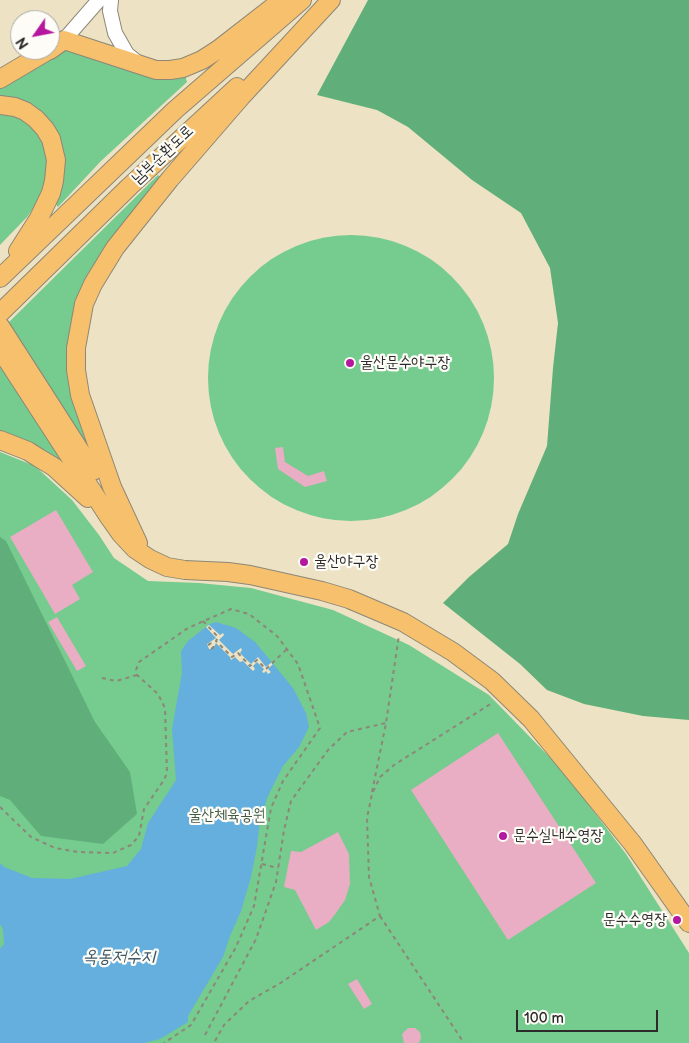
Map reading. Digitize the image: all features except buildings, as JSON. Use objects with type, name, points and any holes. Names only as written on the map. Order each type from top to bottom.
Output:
[{"type":"main road","points":[[60,48],[156,70],[183,68],[202,60],[226,44],[282,0]]},
{"type":"main road","name":"남부순환도로","points":[[0,277],[175,110],[302,0]]},
{"type":"main road","points":[[146,554],[112,488],[80,395],[76,370],[76,348],[84,304],[92,284],[115,248],[188,157],[331,0]]},
{"type":"main road","name":"남부순환도로","points":[[3,310],[130,186],[331,0]]},
{"type":"main road","points":[[0,79],[31,60]]},
{"type":"main road","points":[[0,75],[22,65]]},
{"type":"main road","points":[[0,105],[14,107],[36,118],[51,139],[56,165],[54,181],[46,205],[28,237],[0,277]]},
{"type":"main road","points":[[0,326],[146,554]]},
{"type":"main road","points":[[0,349],[121,534]]},
{"type":"main road","points":[[0,440],[28,451],[54,467],[81,491],[134,549],[167,567],[250,575],[322,591],[364,605],[403,622],[453,652],[492,681],[531,719],[633,844],[689,922]]},
{"type":"lane","points":[[60,41],[99,0]]},
{"type":"lane","points":[[112,0],[110,11],[112,22],[121,44],[127,54],[144,66]]},
{"type":"path","points":[[0,807],[31,837],[55,848],[78,852],[113,853],[130,845],[139,836],[144,809],[167,773],[165,708],[158,694],[137,675],[136,670],[139,662],[188,628],[231,609],[249,614],[277,636],[298,664],[320,728],[283,781],[271,808],[254,906],[236,947],[190,1025],[164,1043]]},
{"type":"path","points":[[203,621],[218,636],[213,644]]},
{"type":"path","points":[[399,635],[386,723],[367,818],[369,877],[380,916],[464,1043]]},
{"type":"path","points":[[216,640],[232,657],[238,653],[251,666],[257,660],[265,669],[287,650]]},
{"type":"path","points":[[102,678],[116,681],[137,675]]},
{"type":"path","points":[[372,794],[380,777],[394,764],[492,703]]},
{"type":"path","points":[[205,1035],[256,939],[276,882],[284,830],[292,801],[328,750],[347,732],[386,723]]},
{"type":"path","points":[[262,864],[278,868]]},
{"type":"path","points":[[215,1041],[224,1025],[249,1001],[279,984],[380,916]]},
{"type":"green space","points":[[368,0],[689,0],[689,720],[643,716],[584,704],[547,690],[520,664],[443,603],[469,577],[508,544],[518,514],[547,446],[558,323],[550,268],[521,213],[472,180],[408,127],[377,110],[317,95]]},
{"type":"green space","points":[[68,48],[185,75],[187,82],[101,161],[58,207],[54,202],[61,183],[62,148],[50,125],[0,100],[0,88],[48,60],[60,60],[60,53]]},
{"type":"green space","points":[[0,111],[21,116],[36,127],[46,146],[48,164],[43,190],[38,202],[27,217],[0,245]]},
{"type":"green space","points":[[158,175],[163,180],[73,315],[66,357],[77,407],[93,450],[90,452],[7,324]]},
{"type":"green space","name":"울산문수야구장","points":[[351,235],[379,238],[406,246],[430,259],[452,277],[470,299],[483,323],[491,350],[494,378],[491,406],[483,433],[470,457],[452,479],[430,497],[406,510],[379,518],[351,521],[323,518],[296,510],[272,497],[250,479],[232,457],[219,433],[211,406],[208,378],[211,350],[219,323],[232,299],[250,277],[272,259],[296,246],[323,238]]},
{"type":"green space","points":[[0,357],[68,464],[63,468],[0,432]]},
{"type":"green space","name":"울산체육공원","points":[[0,452],[35,466],[72,500],[114,558],[148,581],[251,588],[333,610],[409,645],[489,695],[563,771],[626,854],[689,953],[689,1043],[0,1043]]},
{"type":"green space","points":[[0,537],[6,541],[95,722],[130,772],[137,814],[103,844],[41,836],[10,800],[0,796]]},
{"type":"water","name":"옥동저수지","points":[[216,622],[236,628],[255,642],[293,688],[306,713],[309,727],[299,747],[283,766],[268,796],[260,819],[251,877],[241,911],[223,957],[188,1016],[188,1022],[160,1039],[144,1043],[0,1043],[0,949],[4,944],[3,929],[0,924],[0,863],[4,867],[32,878],[70,879],[127,866],[141,849],[148,823],[176,780],[172,729],[182,673],[181,651],[188,641],[210,624]]},
{"type":"pier","points":[[209,625],[220,635],[223,633],[224,635],[219,640],[233,654],[241,648],[240,653],[251,664],[258,657],[266,667],[272,662],[273,664],[268,669],[271,672],[268,674],[266,671],[262,672],[264,669],[257,662],[253,666],[255,669],[253,671],[243,661],[240,662],[235,657],[231,660],[216,643],[213,649],[209,649],[207,644],[216,638],[206,627]]},
{"type":"place","name":"울산문수야구장","points":[[350,363]]},
{"type":"place","name":"울산야구장","points":[[304,562]]},
{"type":"place","name":"문수실내수영장","points":[[503,836]]},
{"type":"place","name":"문수수영장","points":[[677,920]]}]
